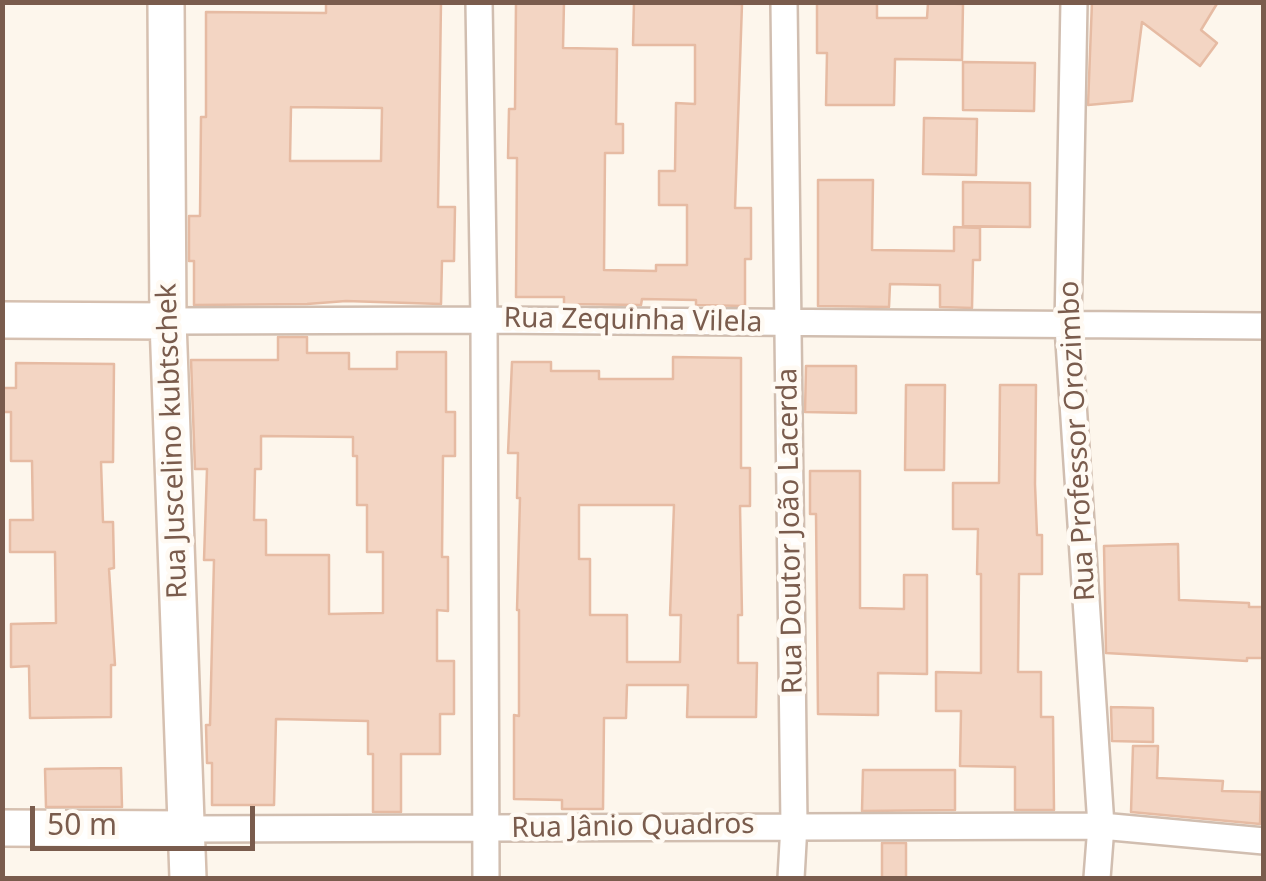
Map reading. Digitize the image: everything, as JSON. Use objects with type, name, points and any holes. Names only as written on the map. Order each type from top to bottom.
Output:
[{"type":"main road","name":"Rua Juscelino kubtschek","points":[[166,2],[168,321],[188,878]]},
{"type":"main road","name":"Rua Zequinha Vilela","points":[[2,320],[168,321]]},
{"type":"main road","name":"Rua Jânio Quadros","points":[[2,828],[187,829]]},
{"type":"street","points":[[479,2],[486,878]]},
{"type":"street","name":"Rua Doutor João Lacerda","points":[[784,2],[790,322],[794,825],[791,878]]},
{"type":"street","name":"Rua Professor Orozimbo","points":[[1074,2],[1068,327],[1101,826],[1097,878]]},
{"type":"street","name":"Rua Zequinha Vilela","points":[[168,321],[1264,326]]},
{"type":"street","name":"Rua Jânio Quadros","points":[[187,829],[1101,826],[1264,841]]},
{"type":"building","points":[[326,2],[441,2],[438,207],[455,207],[454,261],[442,261],[441,304],[346,301],[194,305],[189,216],[200,216],[201,117],[206,117],[206,12],[326,13]],"holes":[[[291,107],[382,108],[381,161],[290,161]]]},
{"type":"building","points":[[516,2],[564,2],[563,48],[617,49],[616,124],[623,124],[623,153],[605,153],[604,270],[656,271],[656,265],[687,265],[687,205],[659,205],[659,171],[675,171],[676,103],[695,104],[695,45],[633,45],[634,2],[742,4],[735,208],[751,208],[751,259],[745,259],[745,306],[642,299],[641,305],[564,304],[564,297],[516,297],[517,158],[508,158],[509,109],[515,109]]},
{"type":"building","points":[[817,2],[877,2],[877,18],[927,18],[928,3],[963,4],[962,60],[895,59],[894,105],[826,105],[827,53],[817,53]]},
{"type":"building","points":[[1092,2],[1218,2],[1201,30],[1217,43],[1200,66],[1142,22],[1132,101],[1088,105]]},
{"type":"building","points":[[963,62],[1035,63],[1034,111],[963,110]]},
{"type":"building","points":[[924,118],[977,119],[976,175],[923,174]]},
{"type":"building","points":[[818,180],[873,180],[872,250],[954,251],[954,227],[980,228],[980,260],[973,260],[972,308],[940,307],[940,285],[890,284],[889,307],[818,306]]},
{"type":"building","points":[[963,182],[1030,183],[1030,227],[963,226]]},
{"type":"building","points":[[278,337],[307,337],[307,353],[349,353],[349,369],[397,369],[397,352],[446,352],[446,412],[455,412],[455,456],[443,456],[442,557],[448,557],[448,611],[437,610],[437,661],[454,661],[454,714],[440,714],[440,754],[401,754],[401,812],[373,812],[373,754],[368,754],[368,721],[276,719],[274,805],[212,805],[212,763],[207,763],[206,725],[210,725],[214,560],[204,560],[207,469],[195,469],[191,360],[278,360]],"holes":[[[261,436],[353,437],[357,505],[367,505],[367,552],[383,552],[383,613],[329,614],[329,555],[266,555],[266,520],[254,520],[255,469],[261,469]]]},
{"type":"building","points":[[673,357],[741,358],[741,468],[750,468],[750,506],[740,506],[742,615],[738,615],[738,663],[757,663],[756,717],[687,717],[688,685],[627,685],[626,718],[604,718],[603,809],[562,809],[562,800],[514,799],[514,715],[519,716],[520,498],[518,453],[508,453],[512,362],[551,362],[551,371],[599,371],[599,379],[673,379]],"holes":[[[579,505],[674,505],[670,615],[681,615],[680,662],[627,662],[627,615],[590,615],[590,559],[579,559]]]},
{"type":"building","points":[[16,363],[114,364],[113,462],[101,462],[103,522],[113,522],[114,568],[109,569],[115,665],[111,665],[111,717],[30,718],[29,666],[11,667],[11,624],[56,623],[55,552],[10,552],[10,520],[33,520],[32,461],[11,461],[11,412],[2,412],[2,388],[16,388]]},
{"type":"building","points":[[806,366],[856,366],[856,413],[805,412]]},
{"type":"building","points":[[906,385],[945,385],[944,470],[905,470]]},
{"type":"building","points":[[1000,385],[1036,385],[1035,484],[1037,535],[1042,535],[1042,574],[1019,574],[1018,672],[1041,672],[1041,717],[1053,717],[1054,810],[1015,810],[1015,767],[960,766],[961,711],[936,711],[936,672],[981,673],[978,529],[953,529],[953,483],[999,483]]},
{"type":"building","points":[[810,471],[860,471],[860,608],[904,609],[904,575],[927,575],[927,674],[878,673],[878,715],[818,714],[816,514],[810,514]]},
{"type":"building","points":[[1178,544],[1179,600],[1264,607],[1264,658],[1247,661],[1106,653],[1104,546]]},
{"type":"building","points":[[1111,707],[1153,708],[1153,742],[1112,741]]},
{"type":"building","points":[[1133,746],[1158,746],[1157,778],[1223,781],[1222,791],[1261,792],[1260,824],[1131,812]]},
{"type":"building","points":[[121,768],[122,807],[46,807],[45,769]]},
{"type":"building","points":[[863,770],[955,770],[955,810],[862,811]]},
{"type":"building","points":[[882,843],[906,843],[906,878],[882,878]]}]
